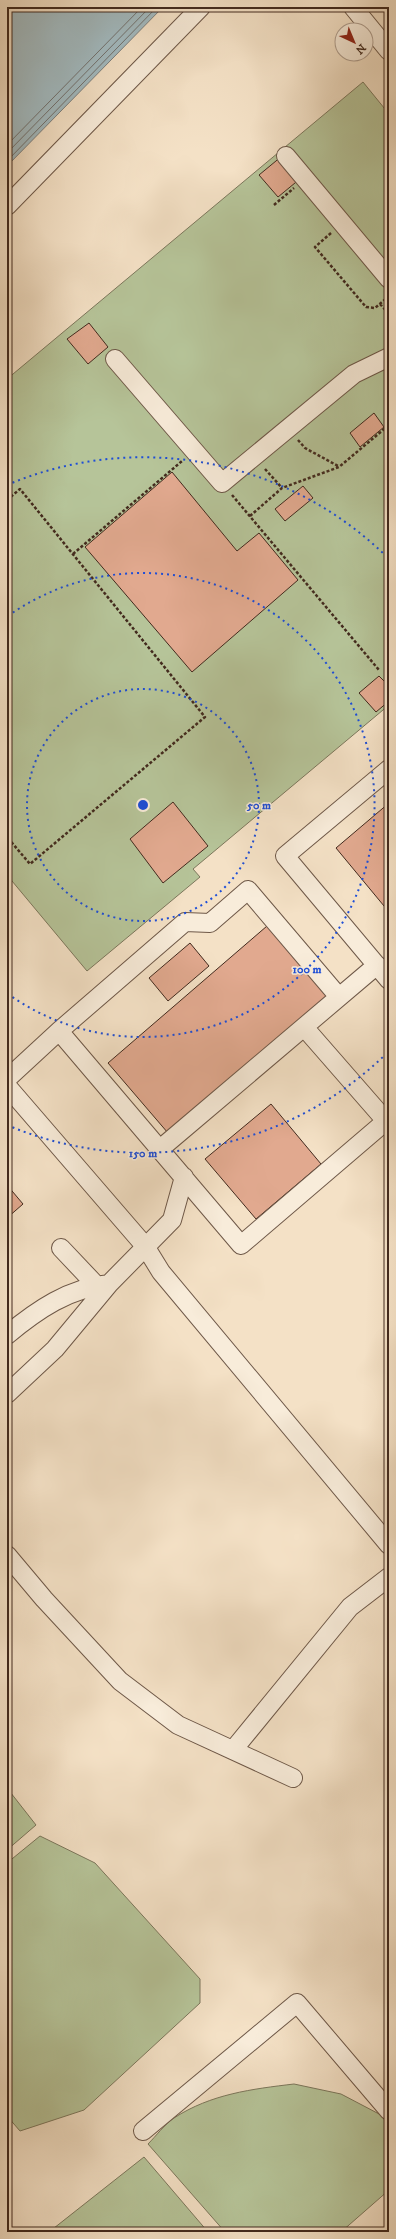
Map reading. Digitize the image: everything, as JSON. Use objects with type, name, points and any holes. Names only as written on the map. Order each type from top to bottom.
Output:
[{"type":"lane","points":[[7,206],[201,7]]},
{"type":"lane","points":[[353,7],[389,51]]},
{"type":"lane","points":[[286,156],[389,279]]},
{"type":"lane","points":[[115,359],[222,483],[354,374],[389,357]]},
{"type":"lane","points":[[389,770],[285,856],[389,980]]},
{"type":"lane","points":[[7,1079],[59,1031],[185,922],[210,923],[248,890],[339,997]]},
{"type":"lane","points":[[160,1149],[304,1028],[376,965]]},
{"type":"lane","points":[[59,1031],[241,1245],[386,1121],[304,1028]]},
{"type":"lane","points":[[7,1086],[145,1246],[161,1272],[389,1545]]},
{"type":"lane","points":[[7,1394],[55,1349],[103,1284],[172,1220],[184,1178]]},
{"type":"lane","points":[[61,1248],[103,1284]]},
{"type":"lane","points":[[7,1335],[52,1302],[103,1284]]},
{"type":"lane","points":[[7,1555],[44,1599],[120,1681],[178,1725],[293,1778]]},
{"type":"lane","points":[[233,1750],[350,1607],[389,1577]]},
{"type":"lane","points":[[142,2131],[297,2003],[389,2111]]},
{"type":"path","points":[[274,205],[305,179]]},
{"type":"path","points":[[315,247],[366,307],[375,308],[389,295]]},
{"type":"path","points":[[380,304],[389,314]]},
{"type":"path","points":[[250,516],[282,488],[339,467],[389,425]]},
{"type":"path","points":[[287,429],[305,448],[339,467]]},
{"type":"path","points":[[72,554],[194,451]]},
{"type":"path","points":[[254,457],[282,488]]},
{"type":"path","points":[[222,483],[380,670]]},
{"type":"path","points":[[7,500],[20,489],[206,717],[30,864],[7,837]]},
{"type":"green space","points":[[363,82],[389,114],[389,705],[193,869],[200,877],[87,971],[7,875],[7,379]]},
{"type":"green space","points":[[7,1788],[36,1825],[7,1850]]},
{"type":"green space","points":[[40,1836],[95,1863],[200,1979],[200,2003],[84,2110],[20,2131],[7,2116],[7,1863]]},
{"type":"green space","points":[[294,2084],[341,2094],[381,2115],[389,2122],[389,2190],[341,2232],[225,2232],[148,2144],[174,2118],[202,2103],[232,2094]]},
{"type":"green space","points":[[144,2157],[208,2232],[49,2232]]},
{"type":"water","points":[[7,7],[163,7],[7,166]]},
{"type":"building","points":[[282,156],[301,178],[278,197],[259,175]]},
{"type":"building","points":[[89,323],[108,347],[88,364],[67,339]]},
{"type":"building","points":[[374,413],[384,427],[360,447],[350,433]]},
{"type":"building","points":[[172,472],[237,551],[259,533],[298,580],[192,672],[85,547]]},
{"type":"building","points":[[303,486],[313,498],[285,521],[275,509]]},
{"type":"building","points":[[379,676],[389,686],[389,701],[376,712],[359,693]]},
{"type":"building","points":[[173,802],[208,846],[163,883],[130,839]]},
{"type":"building","points":[[389,803],[389,912],[336,848]]},
{"type":"building","points":[[267,926],[328,997],[168,1133],[108,1063]]},
{"type":"building","points":[[190,943],[209,966],[168,1001],[149,978]]},
{"type":"building","points":[[271,1104],[321,1164],[256,1219],[205,1159]]},
{"type":"building","points":[[7,1185],[23,1204],[7,1218]]}]
